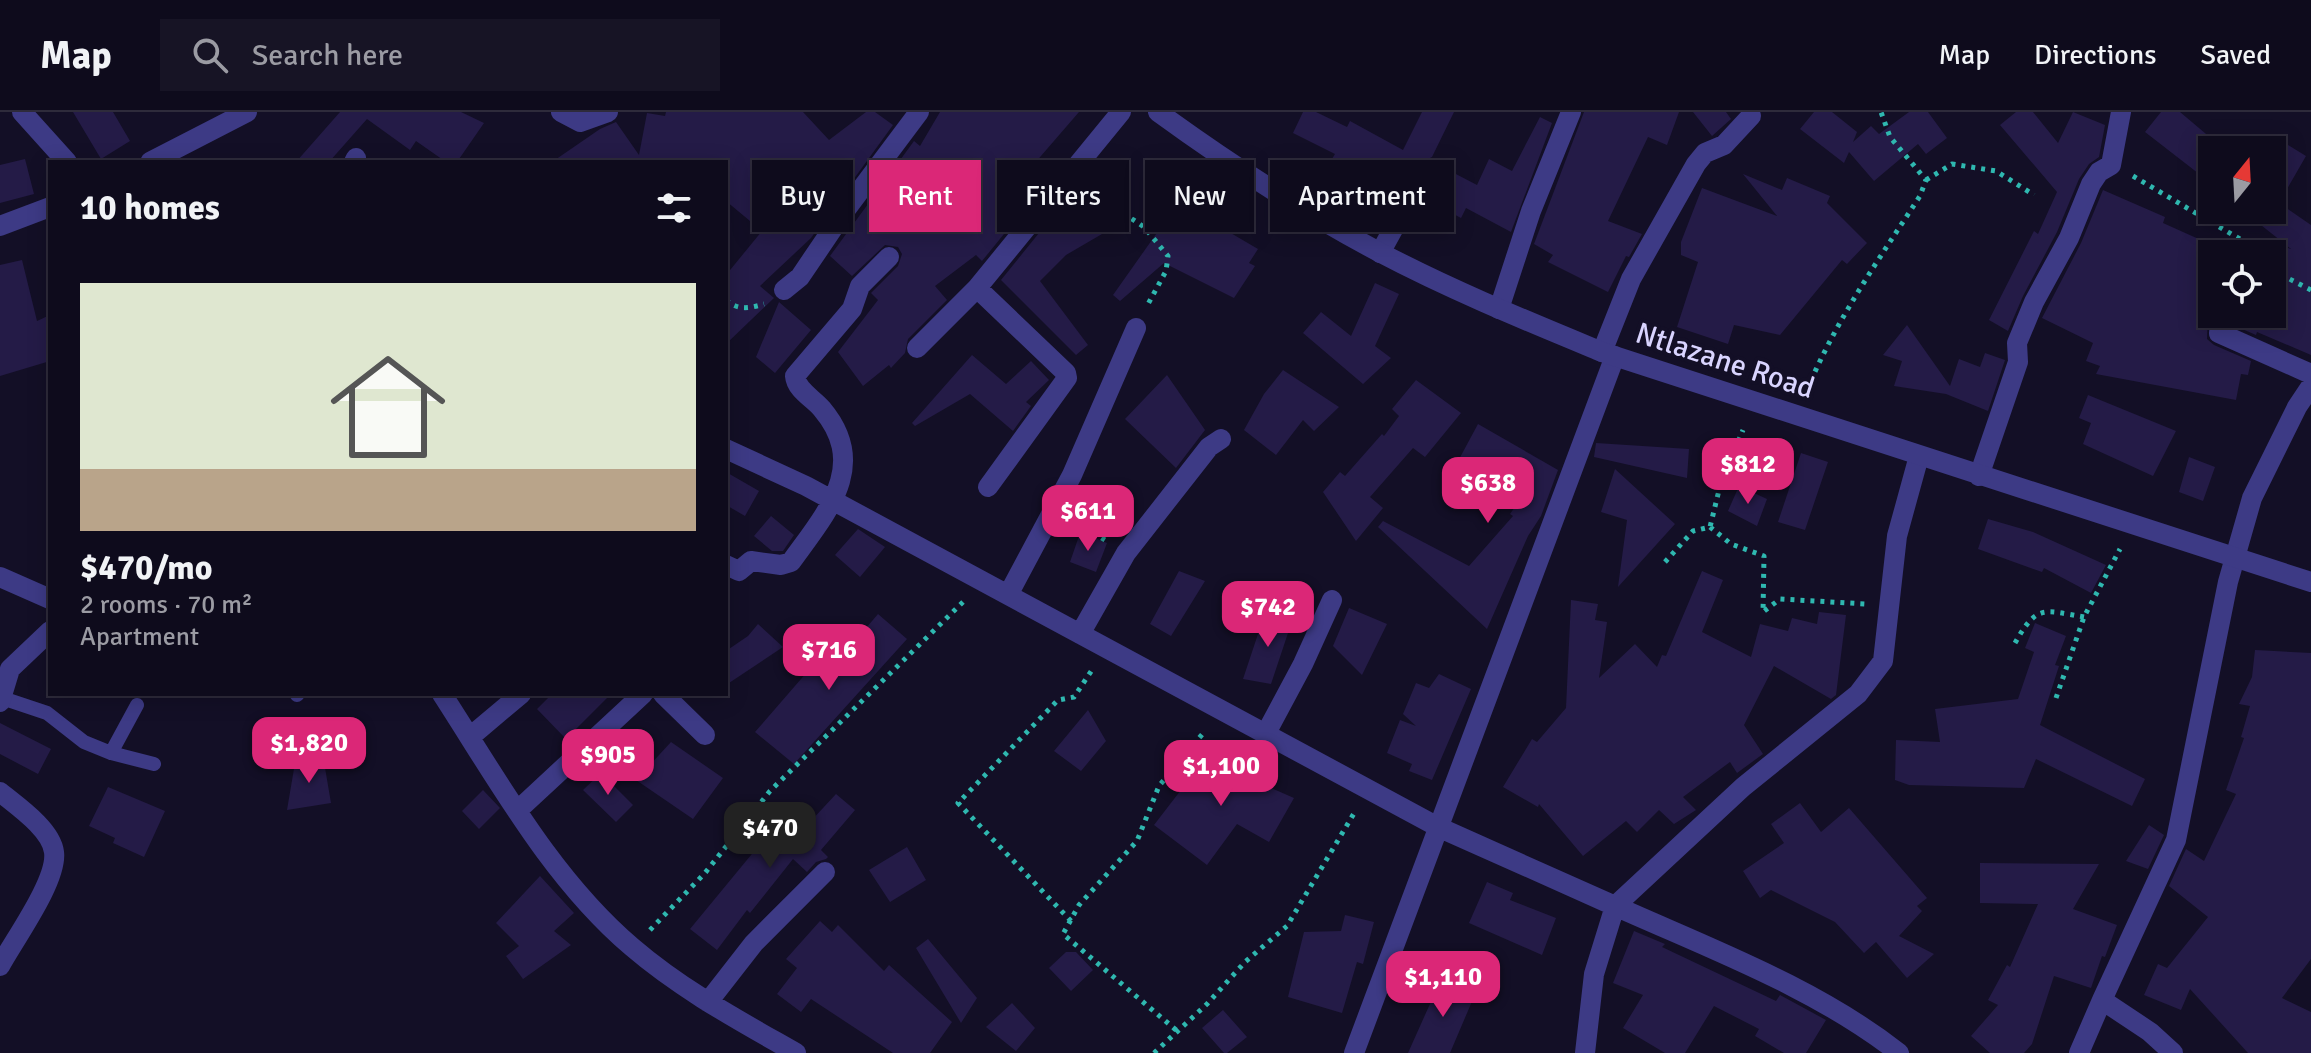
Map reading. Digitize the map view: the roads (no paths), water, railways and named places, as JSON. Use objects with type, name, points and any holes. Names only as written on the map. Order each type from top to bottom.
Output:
[{"type":"street","points":[[22,112],[65,160]]},
{"type":"street","points":[[154,160],[247,112]]},
{"type":"street","points":[[561,112],[580,122],[608,112]]},
{"type":"street","points":[[784,290],[800,277],[919,112]]},
{"type":"street","points":[[917,348],[977,288],[1121,112]]},
{"type":"street","name":"Ntlazane Road","points":[[1158,112],[1284,197],[1380,253],[1499,309],[1608,354],[2311,582]]},
{"type":"street","points":[[1499,309],[1531,211],[1571,112]]},
{"type":"street","points":[[1979,476],[2018,362],[2017,343],[2034,302],[2069,238],[2091,184],[2099,172],[2111,165],[2121,112]]},
{"type":"street","points":[[1354,1053],[1608,354],[1631,279],[1696,164],[1705,153],[1724,145],[1751,116]]},
{"type":"street","points":[[0,226],[48,208]]},
{"type":"street","points":[[1380,253],[1392,232]]},
{"type":"street","points":[[728,566],[739,571],[751,561],[781,565],[791,562],[835,502],[844,452],[838,431],[822,408],[796,383],[795,376],[852,309],[860,286],[889,257]]},
{"type":"street","points":[[977,288],[1066,373],[1067,378],[988,487]]},
{"type":"street","points":[[1008,595],[1055,509],[1136,328]]},
{"type":"street","points":[[2220,328],[2219,333],[2311,374]]},
{"type":"street","points":[[2079,1053],[2176,840],[2234,558],[2252,498],[2297,407],[2311,386]]},
{"type":"street","points":[[1080,634],[1126,553],[1209,447],[1221,439]]},
{"type":"street","points":[[728,450],[835,502],[1438,827],[1754,969],[1868,1029],[1899,1053]]},
{"type":"street","points":[[1585,1053],[1594,974],[1615,906],[1743,787],[1858,694],[1883,661],[1897,536],[1919,456]]},
{"type":"street","points":[[0,577],[48,598]]},
{"type":"street","points":[[1265,735],[1303,664],[1332,600]]},
{"type":"street","points":[[1,700],[10,669],[48,633]]},
{"type":"street","points":[[443,696],[544,849],[602,919],[633,948],[708,1002],[796,1053]]},
{"type":"street","points":[[470,737],[519,696]]},
{"type":"street","points":[[518,810],[641,696]]},
{"type":"street","points":[[665,696],[705,735]]},
{"type":"street","points":[[0,792],[48,836],[55,853],[48,879],[0,966]]},
{"type":"street","points":[[708,1002],[754,943],[825,872]]},
{"type":"street","points":[[2102,1000],[2150,1032],[2173,1053]]},
{"type":"lane","points":[[1,700],[47,713],[60,721],[70,733],[111,753],[154,764]]},
{"type":"lane","points":[[111,753],[137,705]]}]
